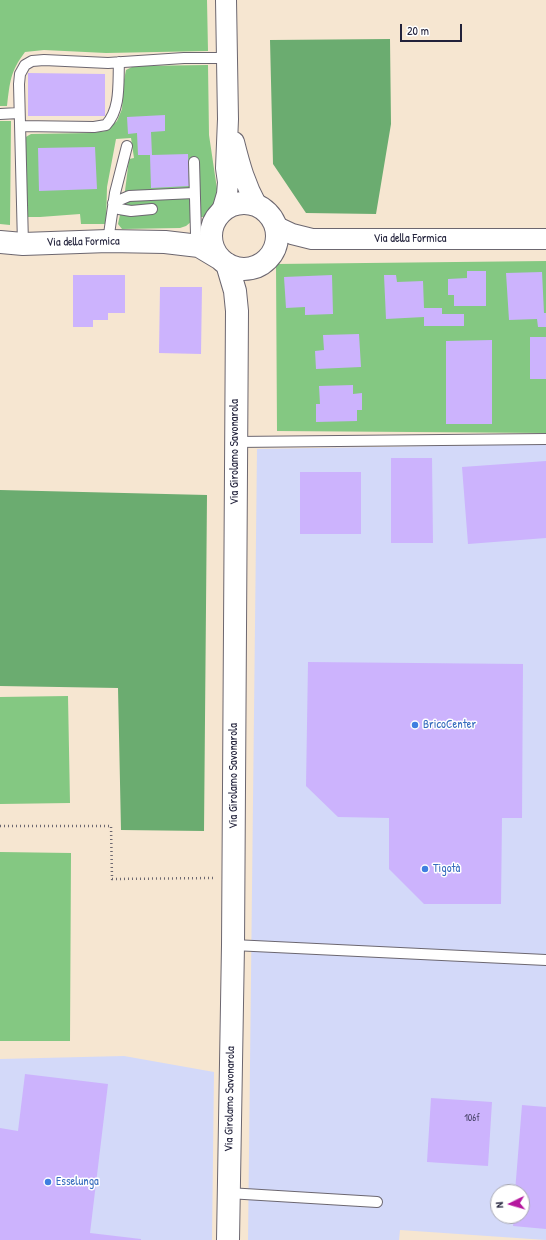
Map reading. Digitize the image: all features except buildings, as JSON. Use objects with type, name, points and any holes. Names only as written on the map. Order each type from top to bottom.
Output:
[{"type":"street","points":[[210,223],[230,206],[239,203],[248,203],[257,206],[265,211],[275,226],[277,236],[275,246],[271,255],[264,262],[256,267],[246,269],[236,268],[223,261],[214,250],[211,241],[210,223],[227,194],[228,182],[226,168],[228,119],[226,0]]},
{"type":"street","points":[[228,119],[242,174],[257,206]]},
{"type":"street","name":"Via della Formica","points":[[165,242],[210,223]]},
{"type":"street","name":"Via della Formica","points":[[275,226],[292,234],[312,239],[546,240]]},
{"type":"street","name":"Via della Formica","points":[[0,242],[23,244],[108,240],[165,242],[199,246],[223,261]]},
{"type":"street","points":[[165,242],[197,256],[219,273],[236,320]]},
{"type":"street","name":"Via Girolamo Savonarola","points":[[223,261],[235,291],[236,320],[233,945],[228,1240]]},
{"type":"street","name":"Via Girolamo Savonarola","points":[[236,320],[256,267]]},
{"type":"lane","points":[[23,244],[18,84],[20,74],[25,65],[32,61],[44,60],[108,63],[184,58],[227,58]]},
{"type":"lane","points":[[20,126],[106,125],[112,119],[117,102],[119,62]]},
{"type":"lane","points":[[0,114],[19,113]]},
{"type":"lane","points":[[108,240],[115,193],[127,146]]},
{"type":"lane","points":[[194,162],[194,193],[210,223]]},
{"type":"lane","points":[[113,203],[128,196],[194,193]]},
{"type":"lane","points":[[113,203],[119,209],[130,211],[152,209]]},
{"type":"lane","points":[[236,442],[546,438]]},
{"type":"lane","points":[[233,945],[546,960]]},
{"type":"lane","points":[[228,1194],[377,1202]]},
{"type":"path","points":[[0,826],[111,826],[112,879],[233,877]]},
{"type":"shaded area","points":[[546,444],[546,1240],[400,1230],[399,1240],[248,1240],[257,449]]},
{"type":"shaded area","points":[[124,1056],[214,1072],[212,1240],[0,1240],[0,1059]]},
{"type":"green space","points":[[0,0],[207,0],[208,51],[106,53],[44,50],[25,52],[16,66],[12,78],[7,106],[0,106]]},
{"type":"green space","points":[[390,39],[391,124],[376,214],[306,213],[273,164],[270,40]]},
{"type":"green space","points":[[208,65],[209,135],[217,189],[214,205],[206,217],[199,217],[200,162],[197,158],[188,162],[192,221],[186,226],[180,228],[122,229],[118,224],[125,191],[129,159],[134,158],[131,138],[116,139],[107,187],[106,224],[81,224],[80,214],[26,217],[24,138],[31,134],[90,133],[106,131],[117,121],[122,109],[126,70],[134,66]]},
{"type":"green space","points":[[0,121],[11,121],[10,225],[0,224]]},
{"type":"green space","points":[[546,261],[546,433],[277,431],[276,264]]},
{"type":"green space","points":[[0,490],[207,495],[204,831],[121,830],[118,688],[0,686]]},
{"type":"green space","points":[[68,696],[70,803],[0,804],[0,697]]},
{"type":"green space","points":[[0,852],[71,853],[70,1041],[0,1041]]},
{"type":"place","name":"BricoCenter","points":[[415,725]]},
{"type":"place","name":"Tigotà","points":[[425,869]]},
{"type":"place","name":"Esselunga","points":[[48,1182]]}]
